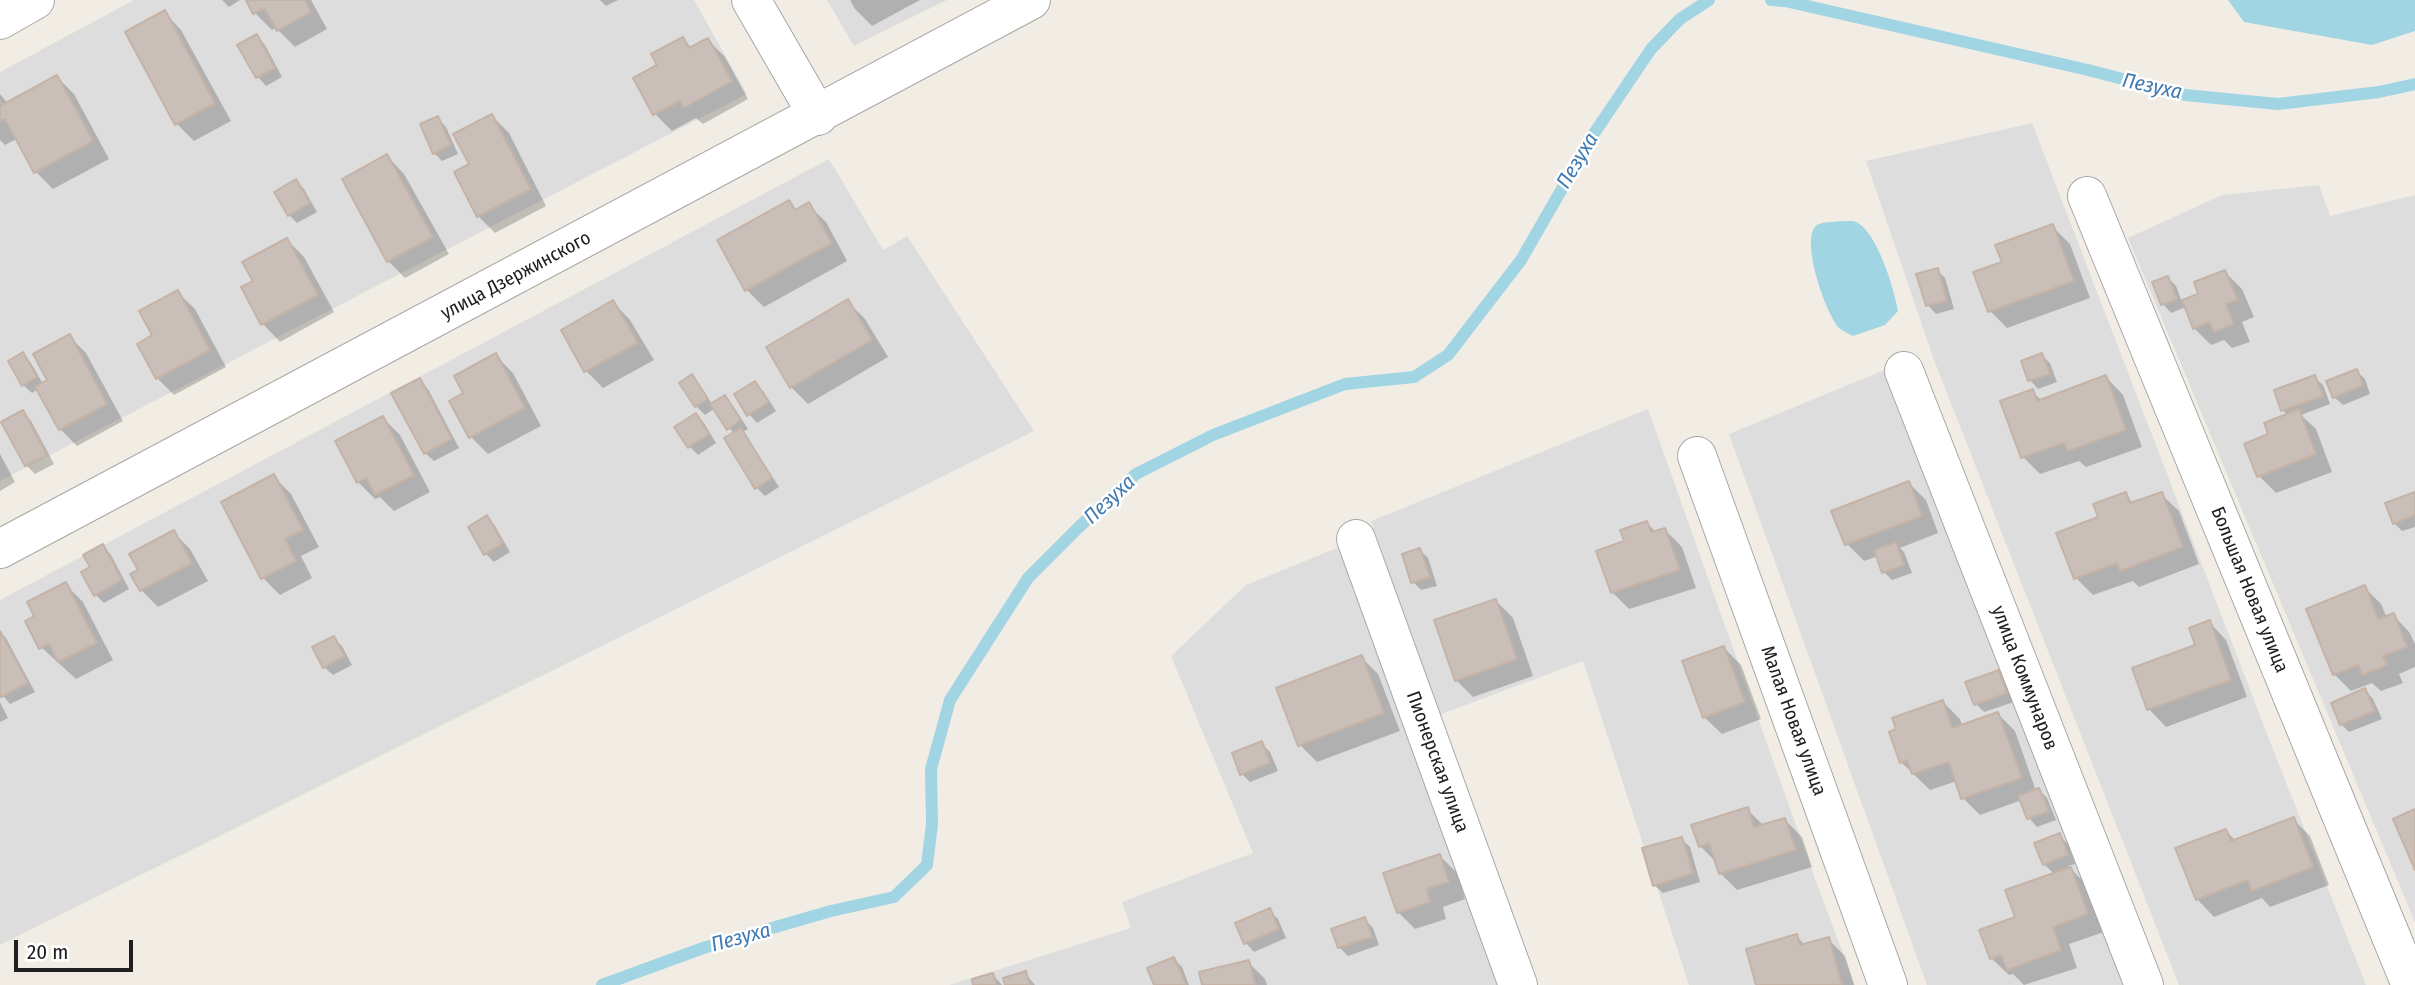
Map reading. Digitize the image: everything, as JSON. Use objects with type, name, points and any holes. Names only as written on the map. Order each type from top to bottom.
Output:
[{"type":"street","points":[[0,20],[35,0]]},
{"type":"street","points":[[751,0],[818,116]]},
{"type":"street","name":"улица Дзержинского","points":[[0,550],[1031,0]]},
{"type":"street","name":"Большая Новая улица","points":[[2087,196],[2411,985]]},
{"type":"street","name":"улица Коммунаров","points":[[1904,371],[2144,985]]},
{"type":"street","name":"Малая Новая улица","points":[[1697,456],[1888,985]]},
{"type":"street","name":"Пионерская улица","points":[[1356,539],[1518,985]]},
{"type":"shaded area","points":[[134,0],[694,0],[747,94],[0,481],[0,72]]},
{"type":"shaded area","points":[[827,0],[947,0],[854,46]]},
{"type":"shaded area","points":[[2032,123],[2366,985],[2179,985],[1934,360],[1866,161]]},
{"type":"shaded area","points":[[829,159],[883,250],[907,236],[1034,431],[0,945],[0,600]]},
{"type":"shaded area","points":[[2319,185],[2330,216],[2415,195],[2415,922],[2128,238],[2222,195]]},
{"type":"shaded area","points":[[1887,369],[2123,985],[1927,985],[1729,434]]},
{"type":"shaded area","points":[[1648,409],[1855,985],[1689,985],[1583,661],[1439,715],[1371,521]]},
{"type":"shaded area","points":[[1342,546],[1503,985],[949,985],[1131,928],[1122,902],[1253,853],[1171,656],[1246,585]]},
{"type":"water","points":[[2228,0],[2415,0],[2415,31],[2372,45],[2244,22]]},
{"type":"water","points":[[1853,221],[1869,234],[1883,260],[1898,311],[1885,325],[1853,336],[1839,328],[1828,308],[1817,277],[1811,246],[1812,234],[1818,224]]},
{"type":"building","points":[[246,0],[305,0],[311,12],[277,31],[264,8],[253,14]]},
{"type":"building","points":[[165,10],[215,103],[175,125],[125,32]]},
{"type":"building","points":[[257,34],[275,68],[256,78],[237,45]]},
{"type":"building","points":[[683,37],[689,48],[708,38],[732,81],[684,108],[680,101],[653,115],[633,78],[657,65],[651,54]]},
{"type":"building","points":[[57,75],[93,141],[34,173],[5,119],[0,121],[0,101],[2,105]]},
{"type":"building","points":[[492,114],[531,189],[477,217],[454,172],[469,164],[453,134]]},
{"type":"building","points":[[438,116],[451,145],[433,154],[420,124]]},
{"type":"building","points":[[387,154],[433,237],[387,262],[342,179]]},
{"type":"building","points":[[296,179],[310,203],[288,216],[274,192]]},
{"type":"building","points":[[789,200],[795,210],[809,202],[832,243],[745,291],[717,240]]},
{"type":"building","points":[[2053,224],[2074,281],[1988,312],[1973,272],[2002,262],[1995,245]]},
{"type":"building","points":[[287,238],[318,295],[261,325],[241,287],[253,281],[242,262]]},
{"type":"building","points":[[1938,268],[1947,301],[1926,306],[1916,274]]},
{"type":"building","points":[[2225,270],[2238,300],[2226,304],[2234,324],[2214,332],[2209,322],[2193,329],[2182,300],[2198,294],[2194,282]]},
{"type":"building","points":[[2168,276],[2177,299],[2161,305],[2152,282]]},
{"type":"building","points":[[178,290],[210,350],[156,379],[137,344],[152,335],[139,311]]},
{"type":"building","points":[[848,299],[872,340],[790,388],[766,347]]},
{"type":"building","points":[[613,300],[638,343],[584,372],[561,330]]},
{"type":"building","points":[[70,334],[107,404],[59,430],[35,387],[47,380],[33,354]]},
{"type":"building","points":[[23,352],[37,377],[22,386],[8,361]]},
{"type":"building","points":[[496,353],[525,408],[469,438],[449,401],[463,393],[454,376]]},
{"type":"building","points":[[2042,353],[2050,374],[2028,381],[2021,361]]},
{"type":"building","points":[[2357,369],[2363,385],[2333,398],[2326,381]]},
{"type":"building","points":[[692,374],[708,399],[695,407],[679,383]]},
{"type":"building","points":[[2106,375],[2126,430],[2068,451],[2064,443],[2021,458],[2000,401],[2033,389],[2037,401]]},
{"type":"building","points":[[2315,375],[2323,396],[2281,411],[2274,390]]},
{"type":"building","points":[[420,378],[452,439],[424,454],[391,393]]},
{"type":"building","points":[[755,381],[769,402],[747,416],[734,394]]},
{"type":"building","points":[[725,395],[741,420],[727,430],[710,404]]},
{"type":"building","points":[[2299,409],[2316,454],[2257,477],[2244,444],[2268,434],[2264,423]]},
{"type":"building","points":[[23,410],[47,455],[25,466],[1,422]]},
{"type":"building","points":[[696,413],[709,434],[688,448],[674,427]]},
{"type":"building","points":[[383,416],[414,475],[375,495],[366,478],[357,483],[335,441]]},
{"type":"building","points":[[741,428],[772,478],[755,489],[724,438]]},
{"type":"building","points":[[274,474],[303,530],[285,539],[296,561],[261,579],[221,502]]},
{"type":"building","points":[[1909,481],[1922,516],[1845,545],[1831,511]]},
{"type":"building","points":[[2126,492],[2130,503],[2162,492],[2183,547],[2120,571],[2117,563],[2074,579],[2056,533],[2098,517],[2093,504]]},
{"type":"building","points":[[2415,492],[2415,515],[2393,524],[2385,503]]},
{"type":"building","points":[[487,515],[503,543],[484,555],[468,527]]},
{"type":"building","points":[[1647,521],[1651,532],[1665,528],[1680,570],[1611,593],[1596,551],[1624,541],[1620,530]]},
{"type":"building","points":[[174,530],[192,563],[140,591],[130,574],[138,570],[129,554]]},
{"type":"building","points":[[1896,542],[1904,565],[1882,573],[1874,550]]},
{"type":"building","points":[[103,544],[122,580],[94,596],[81,572],[90,567],[83,555]]},
{"type":"building","points":[[1420,548],[1430,577],[1411,583],[1402,554]]},
{"type":"building","points":[[66,582],[97,643],[58,662],[49,644],[39,649],[25,621],[34,616],[27,602]]},
{"type":"building","points":[[2365,585],[2378,619],[2394,613],[2407,647],[2383,656],[2387,665],[2362,675],[2358,665],[2333,675],[2306,609]]},
{"type":"building","points":[[1496,599],[1517,659],[1455,681],[1434,620]]},
{"type":"building","points":[[2210,620],[2231,680],[2147,710],[2132,668],[2195,645],[2189,628]]},
{"type":"building","points":[[0,631],[28,683],[1,697],[0,696]]},
{"type":"building","points":[[334,636],[345,656],[323,668],[312,647]]},
{"type":"building","points":[[1724,646],[1745,702],[1703,718],[1682,661]]},
{"type":"building","points":[[1362,655],[1384,713],[1298,746],[1276,688]]},
{"type":"building","points":[[1999,670],[2007,693],[1974,705],[1965,682]]},
{"type":"building","points":[[2365,688],[2375,711],[2340,725],[2331,703]]},
{"type":"building","points":[[1943,700],[1952,728],[1998,712],[2022,778],[1961,799],[1949,762],[1912,774],[1907,760],[1900,763],[1889,732],[1896,729],[1892,718]]},
{"type":"building","points":[[1262,741],[1270,763],[1240,775],[1232,753]]},
{"type":"building","points":[[2039,788],[2049,811],[2027,819],[2018,796]]},
{"type":"building","points":[[1748,807],[1754,827],[1785,818],[1796,850],[1719,874],[1709,843],[1699,847],[1691,825]]},
{"type":"building","points":[[2415,809],[2415,870],[2393,819]]},
{"type":"building","points":[[2294,817],[2313,867],[2252,891],[2248,880],[2196,900],[2175,848],[2226,829],[2231,841]]},
{"type":"building","points":[[2060,833],[2068,855],[2043,865],[2034,843]]},
{"type":"building","points":[[1682,837],[1693,873],[1653,886],[1642,848]]},
{"type":"building","points":[[1440,854],[1449,882],[1427,889],[1430,902],[1397,913],[1383,873]]},
{"type":"building","points":[[2071,867],[2088,914],[2053,927],[2061,950],[2007,970],[2001,955],[1990,959],[1979,930],[2015,917],[2005,890]]},
{"type":"building","points":[[1270,908],[1279,929],[1244,944],[1235,923]]},
{"type":"building","points":[[1365,917],[1372,937],[1338,948],[1331,929]]},
{"type":"building","points":[[1797,934],[1800,945],[1829,937],[1842,985],[1756,985],[1746,949]]},
{"type":"building","points":[[1174,957],[1186,985],[1154,985],[1147,968]]},
{"type":"building","points":[[1249,960],[1255,985],[1202,985],[1199,972]]},
{"type":"building","points":[[1026,971],[1030,985],[1005,985],[1003,978]]},
{"type":"building","points":[[993,973],[997,985],[973,985],[972,979]]},
{"type":"waterway","name":"Пезуха","points":[[602,985],[706,947],[831,911],[894,897],[927,865],[932,824],[931,769],[950,700],[1028,578],[1136,474],[1213,435],[1345,384],[1414,377],[1448,355],[1521,260],[1593,135],[1651,49],[1680,19],[1709,0]]},
{"type":"waterway","name":"Пезуха","points":[[1771,0],[2088,70],[2185,95],[2278,104],[2379,92],[2415,84]]}]
